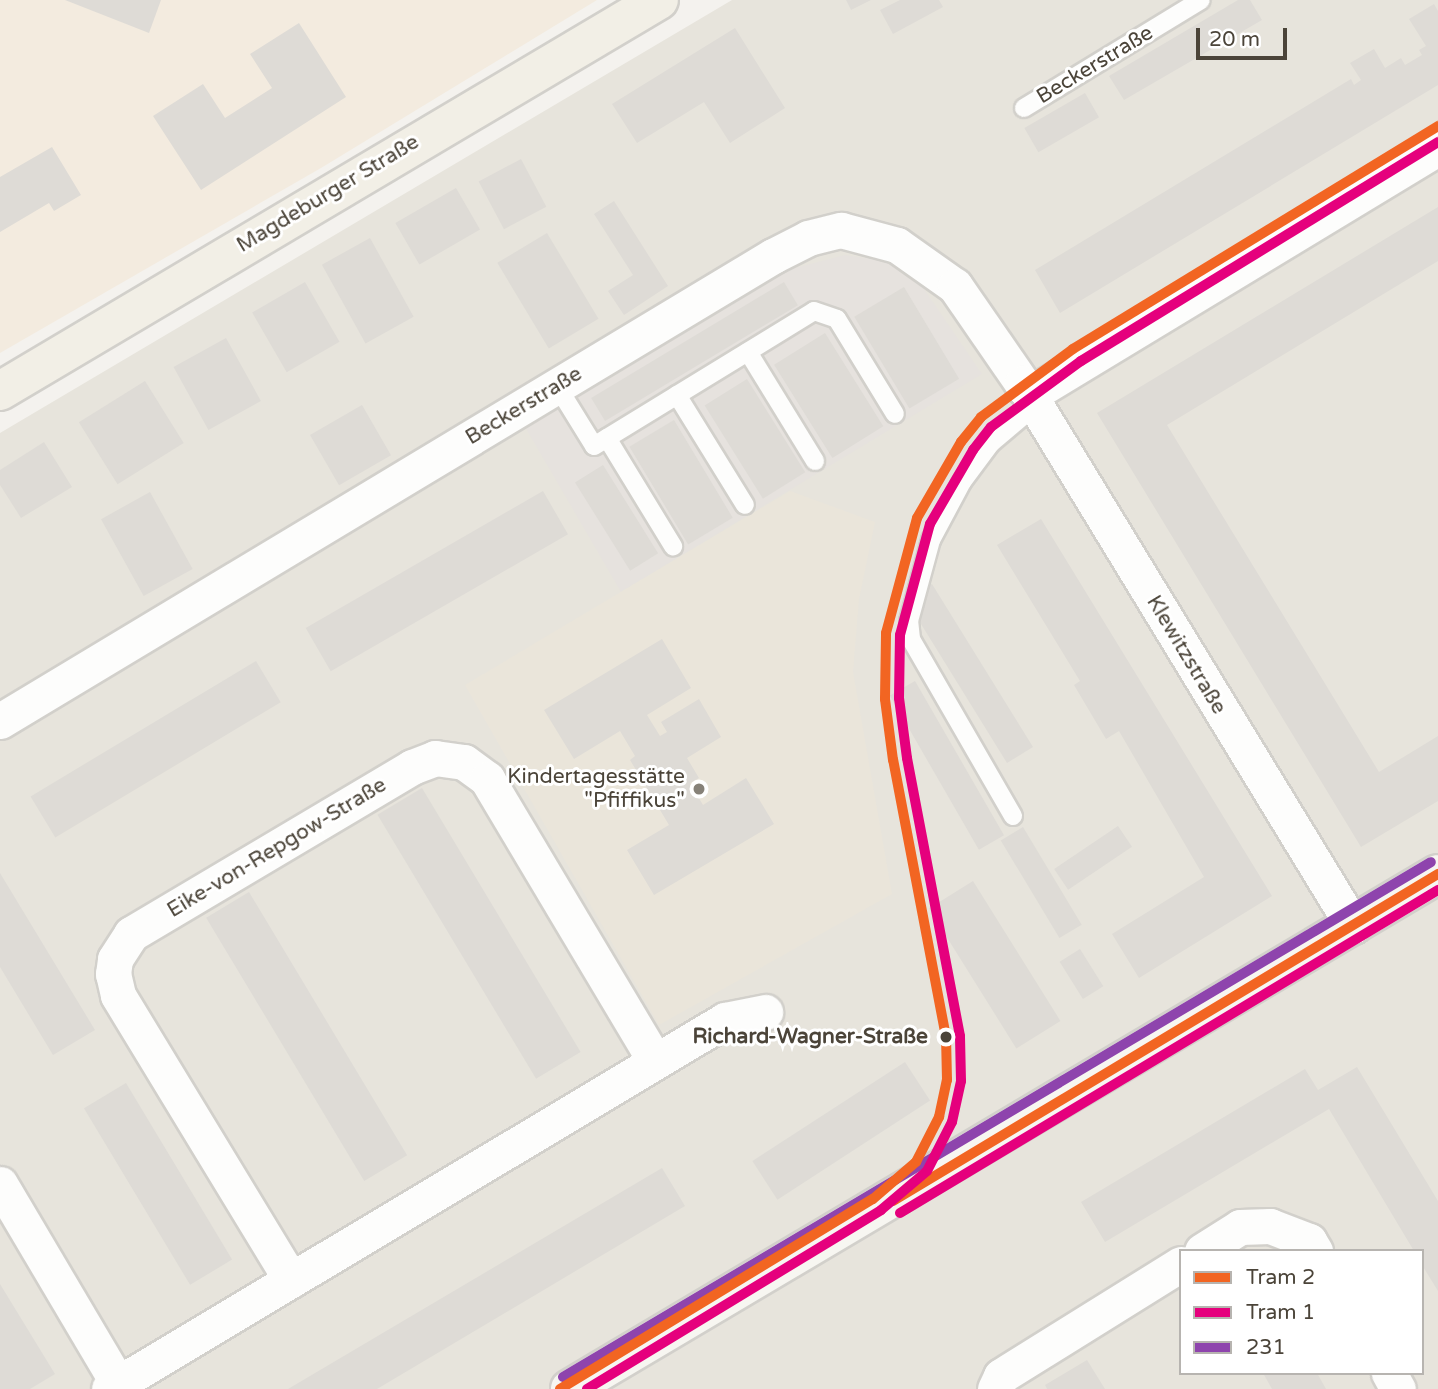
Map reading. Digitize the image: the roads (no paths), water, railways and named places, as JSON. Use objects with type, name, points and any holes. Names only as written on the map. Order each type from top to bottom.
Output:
[{"type":"main road","name":"Magdeburger Straße","points":[[0,391],[659,0]]},
{"type":"street","points":[[1029,394],[1438,148]]},
{"type":"street","name":"Beckerstraße","points":[[0,721],[773,256],[808,238],[841,230],[897,245],[929,263],[956,286],[1029,394]]},
{"type":"street","name":"Klewitzstraße","points":[[1029,394],[1353,926]]},
{"type":"street","name":"Eike-von-Repgow-Straße","points":[[291,1280],[118,995],[113,974],[115,959],[131,934],[412,767],[435,758],[464,762],[487,779],[656,1061]]},
{"type":"street","points":[[570,1389],[887,1198],[942,1170],[1438,874]]},
{"type":"street","points":[[0,1184],[116,1387],[726,1020],[765,1012]]},
{"type":"street","points":[[1205,1249],[1240,1227],[1270,1226],[1309,1241],[1314,1249]]},
{"type":"street","points":[[995,1389],[1001,1376],[1179,1265]]},
{"type":"lane","name":"Beckerstraße","points":[[1024,108],[1201,0]]},
{"type":"lane","points":[[557,386],[594,446],[814,312],[837,319],[895,414]]},
{"type":"lane","points":[[748,352],[814,461]]},
{"type":"lane","points":[[1013,816],[911,639],[909,621],[931,540],[962,482],[1029,394]]},
{"type":"lane","points":[[677,395],[744,505]]},
{"type":"lane","points":[[607,438],[673,546]]},
{"type":"tram line","name":"2","points":[[560,1389],[873,1199],[916,1162],[939,1117],[947,1080],[946,1037],[893,760],[885,699],[886,633],[917,518],[961,442],[981,417],[1073,349],[1438,126]]},
{"type":"tram line","name":"1","points":[[587,1389],[881,1210],[927,1171],[952,1122],[961,1081],[960,1036],[907,758],[899,698],[900,635],[930,524],[973,450],[991,427],[1081,361],[1438,142]]},
{"type":"tram line","name":"2","points":[[893,1201],[1438,874]]},
{"type":"tram line","name":"1","points":[[900,1213],[1438,890]]},
{"type":"place","name":"Kindertagesstätte \"Pfiffikus\"","points":[[699,789]]},
{"type":"place","name":"Richard-Wagner-Straße","points":[[946,1037]]}]
